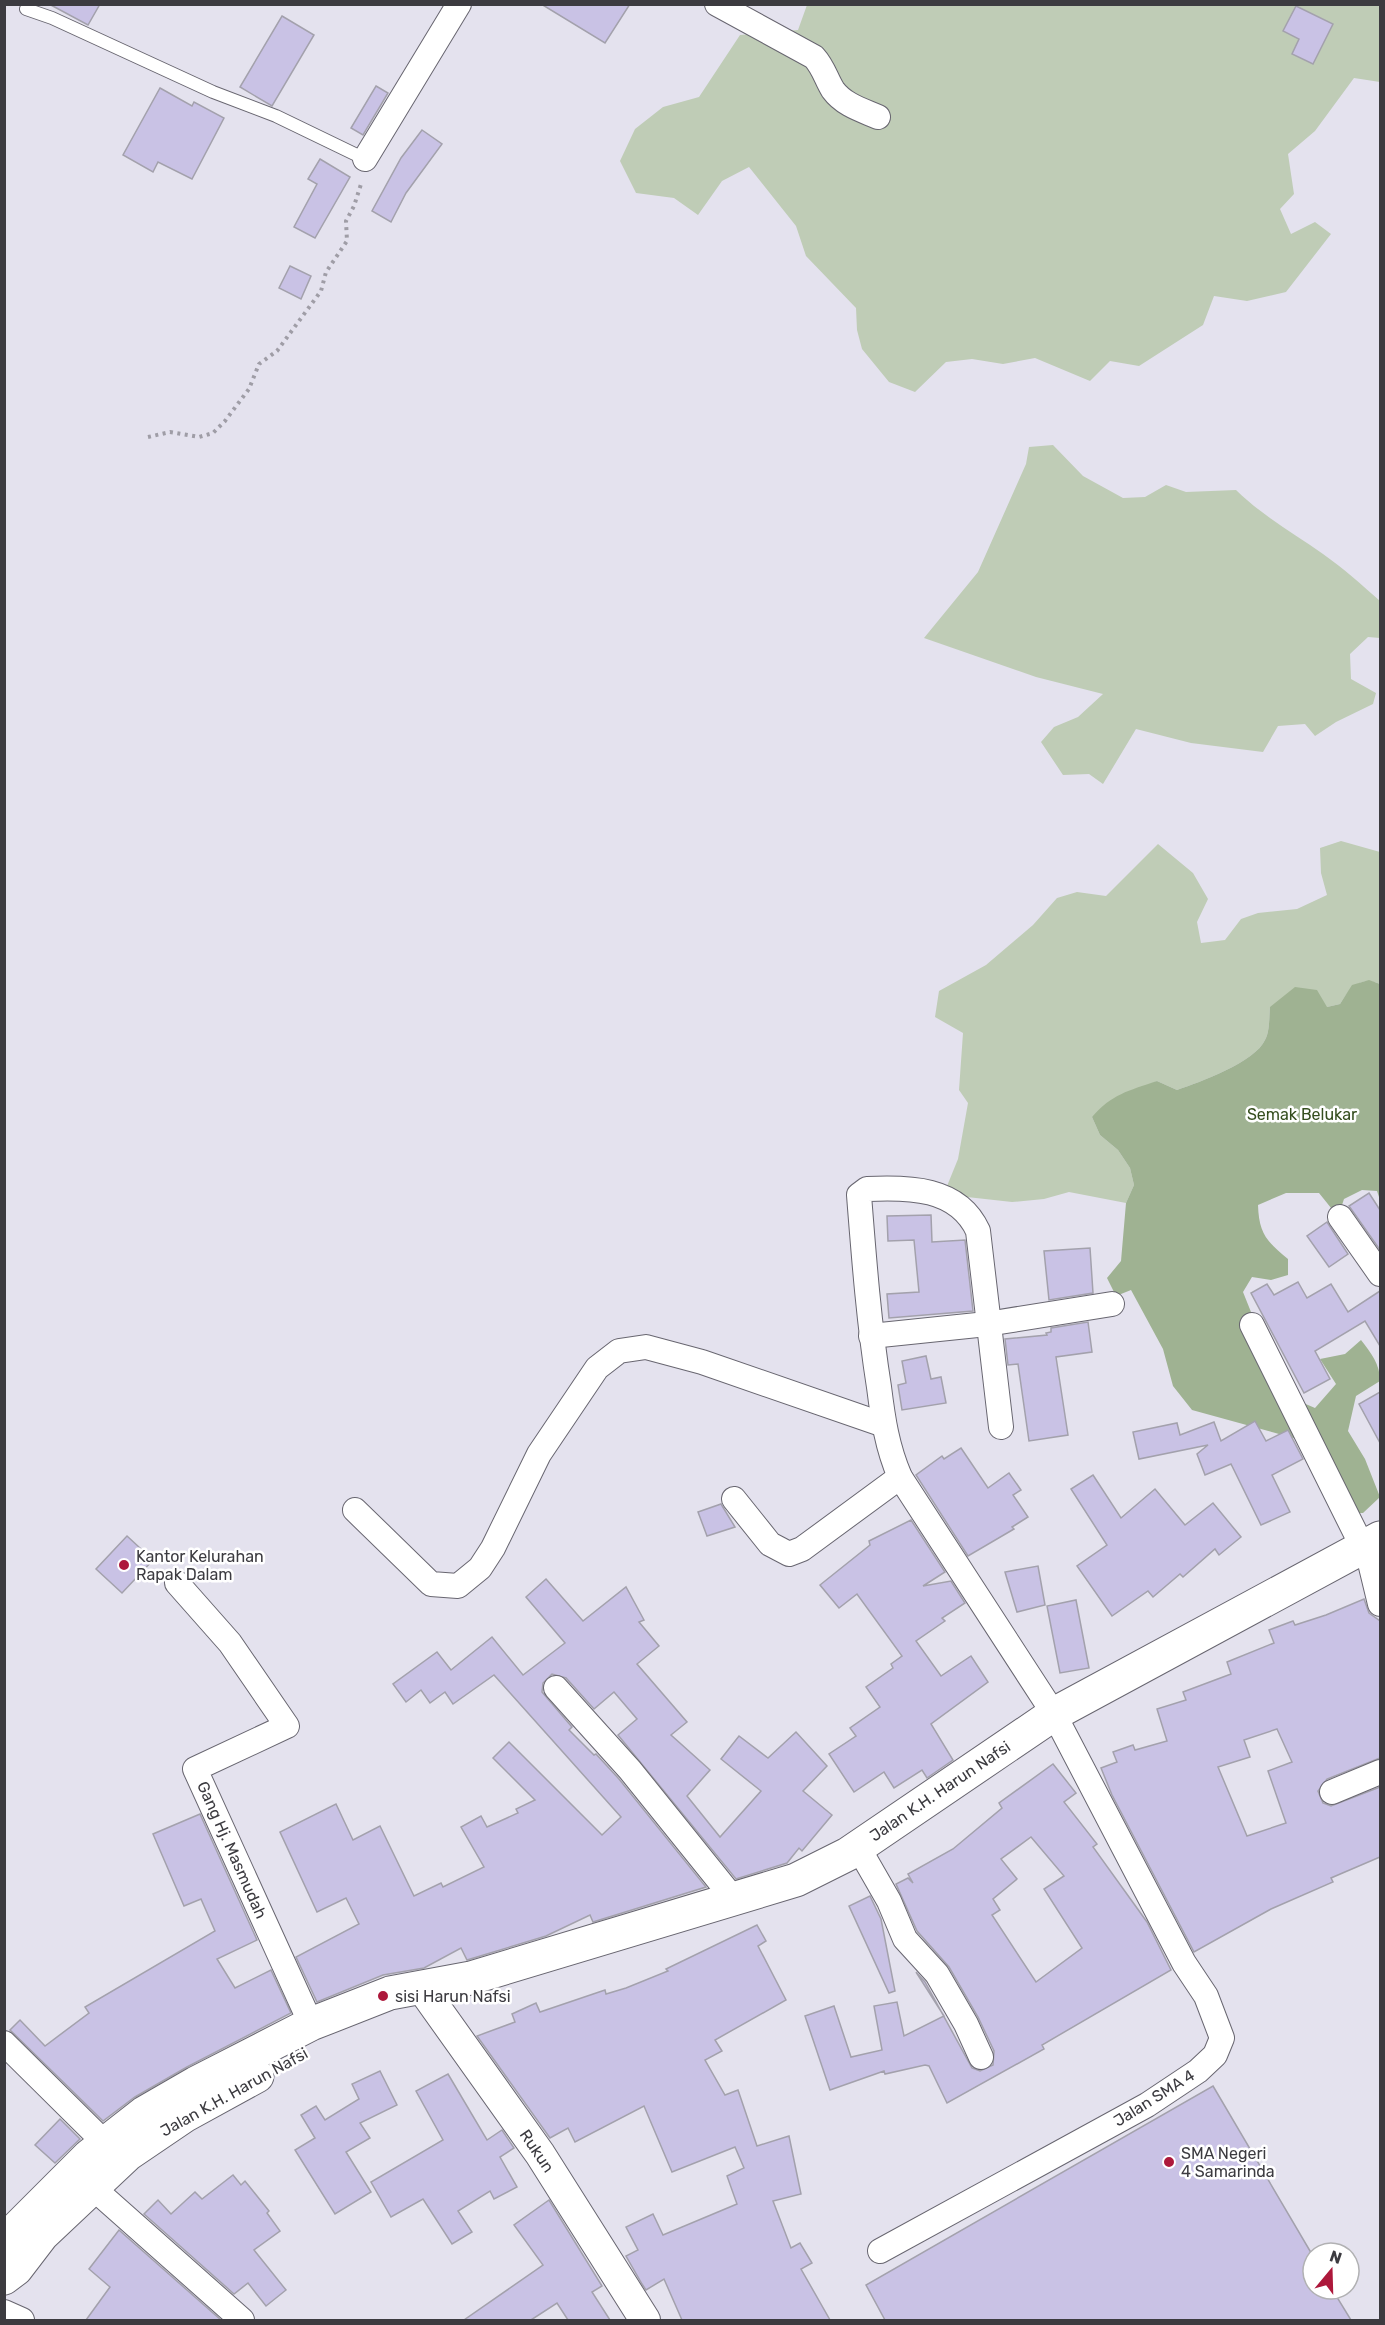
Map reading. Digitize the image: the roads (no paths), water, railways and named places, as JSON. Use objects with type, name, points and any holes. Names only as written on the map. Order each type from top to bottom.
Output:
[{"type":"main road","name":"Jalan K.H. Harun Nafsi","points":[[4,2244],[14,2231],[98,2165],[128,2154],[184,2116],[249,2080],[425,1993],[796,1880],[853,1851],[1054,1714],[1370,1544]]},
{"type":"main road","name":"Jalan K.H. Harun Nafsi","points":[[4,2278],[16,2269],[98,2165],[144,2113],[311,2024],[390,1993],[425,1993]]},
{"type":"street","points":[[365,159],[459,4]]},
{"type":"street","points":[[717,4],[814,57],[825,69],[833,90],[846,103],[878,117]]},
{"type":"street","name":"Jalan SMA 4","points":[[880,2251],[1147,2105],[1198,2072],[1220,2046],[1220,2029],[1206,1996],[1184,1963],[1054,1714],[900,1477],[886,1443],[871,1335],[859,1195],[867,1189],[921,1189],[962,1208],[971,1217],[978,1231],[987,1324]]},
{"type":"street","points":[[1341,1217],[1380,1274]]},
{"type":"street","points":[[871,1335],[987,1324],[1112,1304]]},
{"type":"street","points":[[987,1324],[1001,1427]]},
{"type":"street","points":[[1252,1325],[1370,1544],[1380,1604]]},
{"type":"street","points":[[355,1510],[432,1584],[458,1586],[470,1579],[488,1555],[539,1454],[597,1368],[619,1351],[646,1347],[702,1362],[884,1425]]},
{"type":"street","points":[[734,1499],[770,1544],[789,1554],[802,1549],[900,1477]]},
{"type":"street","name":"Gang Hj. Masmudah","points":[[177,1583],[230,1642],[287,1726],[195,1769],[311,2024]]},
{"type":"street","points":[[556,1688],[630,1770],[733,1898]]},
{"type":"street","points":[[1332,1791],[1380,1772]]},
{"type":"street","points":[[853,1851],[889,1901],[905,1939],[937,1974],[981,2057]]},
{"type":"street","name":"Rukun","points":[[425,1993],[540,2154],[645,2320]]},
{"type":"street","points":[[4,2043],[98,2165],[242,2320]]},
{"type":"street","points":[[4,2312],[22,2320]]},
{"type":"lane","points":[[26,9],[165,68],[213,92],[276,116],[365,159]]},
{"type":"place","name":"Kantor Kelurahan Rapak Dalam","points":[[124,1565]]},
{"type":"place","name":"sisi Harun Nafsi","points":[[383,1996]]},
{"type":"place","name":"SMA Negeri 4 Samarinda","points":[[1169,2162]]},
{"type":"park label","name":"Semak Belukar","points":[[1302,1114]]}]
